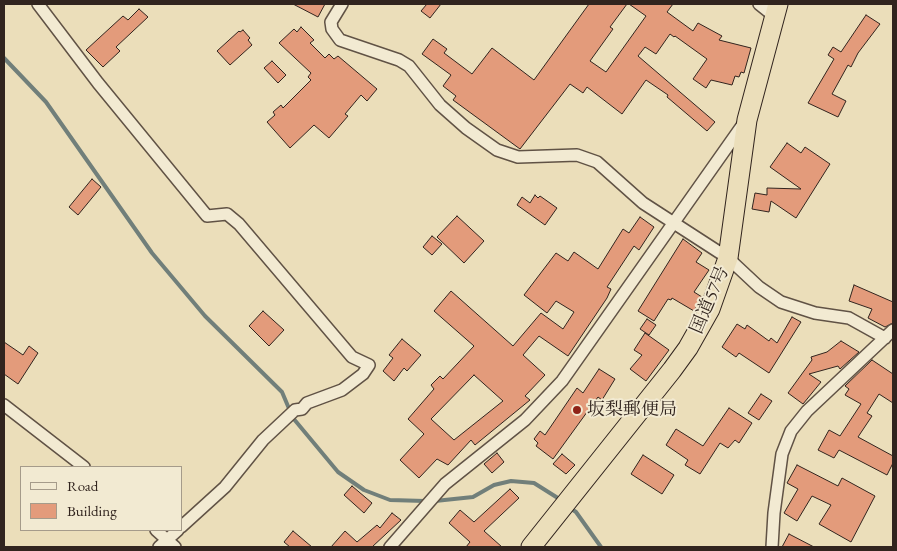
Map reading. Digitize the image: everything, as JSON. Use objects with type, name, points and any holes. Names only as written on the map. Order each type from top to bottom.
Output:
[{"type":"highway","name":"国道57号","points":[[531,547],[688,348],[710,309],[728,258],[747,120],[776,10]]},
{"type":"street","points":[[38,4],[98,83],[207,216],[226,214],[239,224],[352,357],[369,365],[363,374],[342,390],[307,403],[302,409],[295,410],[263,440],[225,488],[182,526]]},
{"type":"street","points":[[342,4],[331,22],[332,29],[340,40],[399,60],[409,66],[440,104],[466,128],[497,150],[518,157],[577,155],[597,162],[643,203],[728,258],[766,292],[781,302],[815,313],[849,318],[889,334],[807,411],[788,436],[782,454],[772,547]]},
{"type":"street","points":[[759,4],[776,10]]},
{"type":"street","points":[[390,547],[445,484],[525,420],[562,381],[731,139],[747,120]]},
{"type":"street","points":[[4,406],[83,466]]},
{"type":"street","points":[[157,531],[167,545],[177,531]]},
{"type":"building","points":[[293,4],[325,4],[318,17]]},
{"type":"building","points":[[427,4],[441,4],[430,18],[421,11]]},
{"type":"building","points":[[589,4],[627,4],[610,27],[613,29],[590,61],[606,72],[646,16],[629,4],[673,4],[667,12],[693,31],[698,23],[722,36],[719,40],[751,48],[744,73],[741,72],[739,77],[735,76],[732,85],[711,80],[706,88],[693,79],[707,59],[675,36],[670,34],[656,54],[645,47],[638,56],[715,122],[707,131],[667,97],[668,95],[646,80],[622,114],[587,87],[583,93],[570,84],[520,149],[453,100],[456,96],[443,86],[451,75],[422,54],[433,39],[447,49],[444,53],[472,74],[492,48],[534,80]]},
{"type":"building","points":[[139,9],[148,17],[116,47],[120,51],[103,67],[86,50],[123,16],[128,20]]},
{"type":"building","points":[[866,15],[880,24],[858,53],[851,67],[848,65],[832,94],[846,101],[838,117],[808,103],[834,59],[828,55],[833,47],[841,52]]},
{"type":"building","points":[[301,27],[314,40],[310,43],[325,58],[329,54],[334,59],[338,56],[377,89],[367,101],[361,95],[345,114],[348,116],[329,138],[314,125],[290,148],[267,122],[275,115],[273,112],[281,105],[283,108],[311,80],[308,77],[311,73],[279,43],[294,29],[297,32]]},
{"type":"building","points":[[243,30],[250,38],[248,40],[252,45],[230,65],[217,51],[239,31]]},
{"type":"building","points":[[272,61],[286,75],[278,83],[264,68]]},
{"type":"building","points":[[787,143],[801,153],[805,147],[830,164],[796,218],[771,201],[769,212],[752,209],[755,193],[767,195],[767,188],[801,189],[770,167]]},
{"type":"building","points":[[92,179],[101,187],[78,215],[69,207]]},
{"type":"building","points":[[535,195],[538,198],[540,196],[557,208],[545,225],[517,205],[522,197],[530,203]]},
{"type":"building","points":[[457,216],[484,241],[464,263],[437,237]]},
{"type":"building","points":[[640,217],[654,227],[639,250],[634,246],[607,287],[611,289],[607,298],[568,356],[539,336],[523,355],[545,375],[525,396],[530,400],[475,445],[471,440],[448,465],[437,459],[419,478],[400,460],[424,434],[408,419],[434,389],[431,385],[440,376],[443,379],[474,346],[434,311],[451,291],[513,346],[541,313],[563,329],[574,312],[556,301],[547,313],[524,295],[556,253],[568,261],[574,252],[598,269],[623,229],[629,233]],"holes":[[[474,375],[503,401],[454,440],[431,419]]]},
{"type":"building","points":[[432,236],[442,244],[432,255],[423,247]]},
{"type":"building","points":[[683,239],[702,253],[696,262],[709,270],[694,292],[702,297],[694,311],[672,298],[671,300],[668,299],[654,321],[638,311]]},
{"type":"building","points":[[854,285],[893,302],[893,323],[885,327],[868,318],[872,309],[849,301]]},
{"type":"building","points":[[263,311],[284,330],[269,346],[249,326]]},
{"type":"building","points":[[792,317],[801,322],[769,373],[739,353],[736,357],[722,347],[737,324],[745,329],[747,325],[769,341],[771,338],[777,343]]},
{"type":"building","points":[[647,319],[656,325],[649,335],[640,329]]},
{"type":"building","points":[[645,333],[669,350],[646,381],[630,369],[642,355],[634,350]]},
{"type":"building","points":[[402,339],[421,355],[407,371],[404,368],[394,381],[383,371],[393,358],[389,355]]},
{"type":"building","points":[[841,341],[859,352],[840,369],[838,366],[809,374],[821,382],[803,404],[788,393],[812,360],[811,357],[827,352]]},
{"type":"building","points":[[4,342],[23,355],[29,346],[38,353],[18,384],[4,374]]},
{"type":"building","points":[[872,360],[893,374],[893,403],[879,394],[867,413],[872,416],[858,437],[893,456],[893,463],[887,475],[839,450],[834,458],[818,450],[829,430],[840,436],[861,404],[845,395],[849,389],[845,386]]},
{"type":"building","points":[[599,369],[615,379],[602,400],[598,397],[553,459],[536,446],[538,443],[534,439],[540,431],[545,435],[577,388],[583,393]]},
{"type":"building","points":[[761,394],[772,401],[759,420],[748,413]]},
{"type":"building","points":[[729,408],[752,423],[739,443],[735,440],[728,448],[720,443],[700,474],[685,465],[688,460],[666,445],[676,429],[703,446]]},
{"type":"building","points":[[497,453],[504,462],[492,473],[484,464]]},
{"type":"building","points":[[562,454],[575,465],[566,474],[553,464]]},
{"type":"building","points":[[643,455],[674,475],[662,494],[631,474]]},
{"type":"building","points":[[797,465],[838,486],[842,478],[875,496],[851,542],[819,524],[831,505],[812,496],[797,521],[784,513],[798,489],[787,483]]},
{"type":"building","points":[[352,486],[372,503],[364,513],[344,495]]},
{"type":"building","points":[[510,489],[519,498],[484,531],[502,547],[466,547],[470,542],[449,523],[460,510],[474,522]]},
{"type":"building","points":[[392,513],[401,520],[372,547],[331,547],[345,531],[357,542],[377,525],[380,528]]},
{"type":"building","points":[[293,531],[312,547],[290,547],[284,542]]},
{"type":"building","points":[[789,534],[814,547],[782,547]]},
{"type":"waterway","points":[[4,58],[46,102],[152,253],[205,316],[282,392],[293,418],[338,472],[364,490],[390,500],[425,501]]},
{"type":"waterway","points":[[435,501],[473,497],[494,485],[511,481],[534,483],[561,500]]},
{"type":"waterway","points":[[570,508],[576,512],[601,547]]},
{"type":"place","name":"坂梨郵便局","points":[[577,410]]}]
